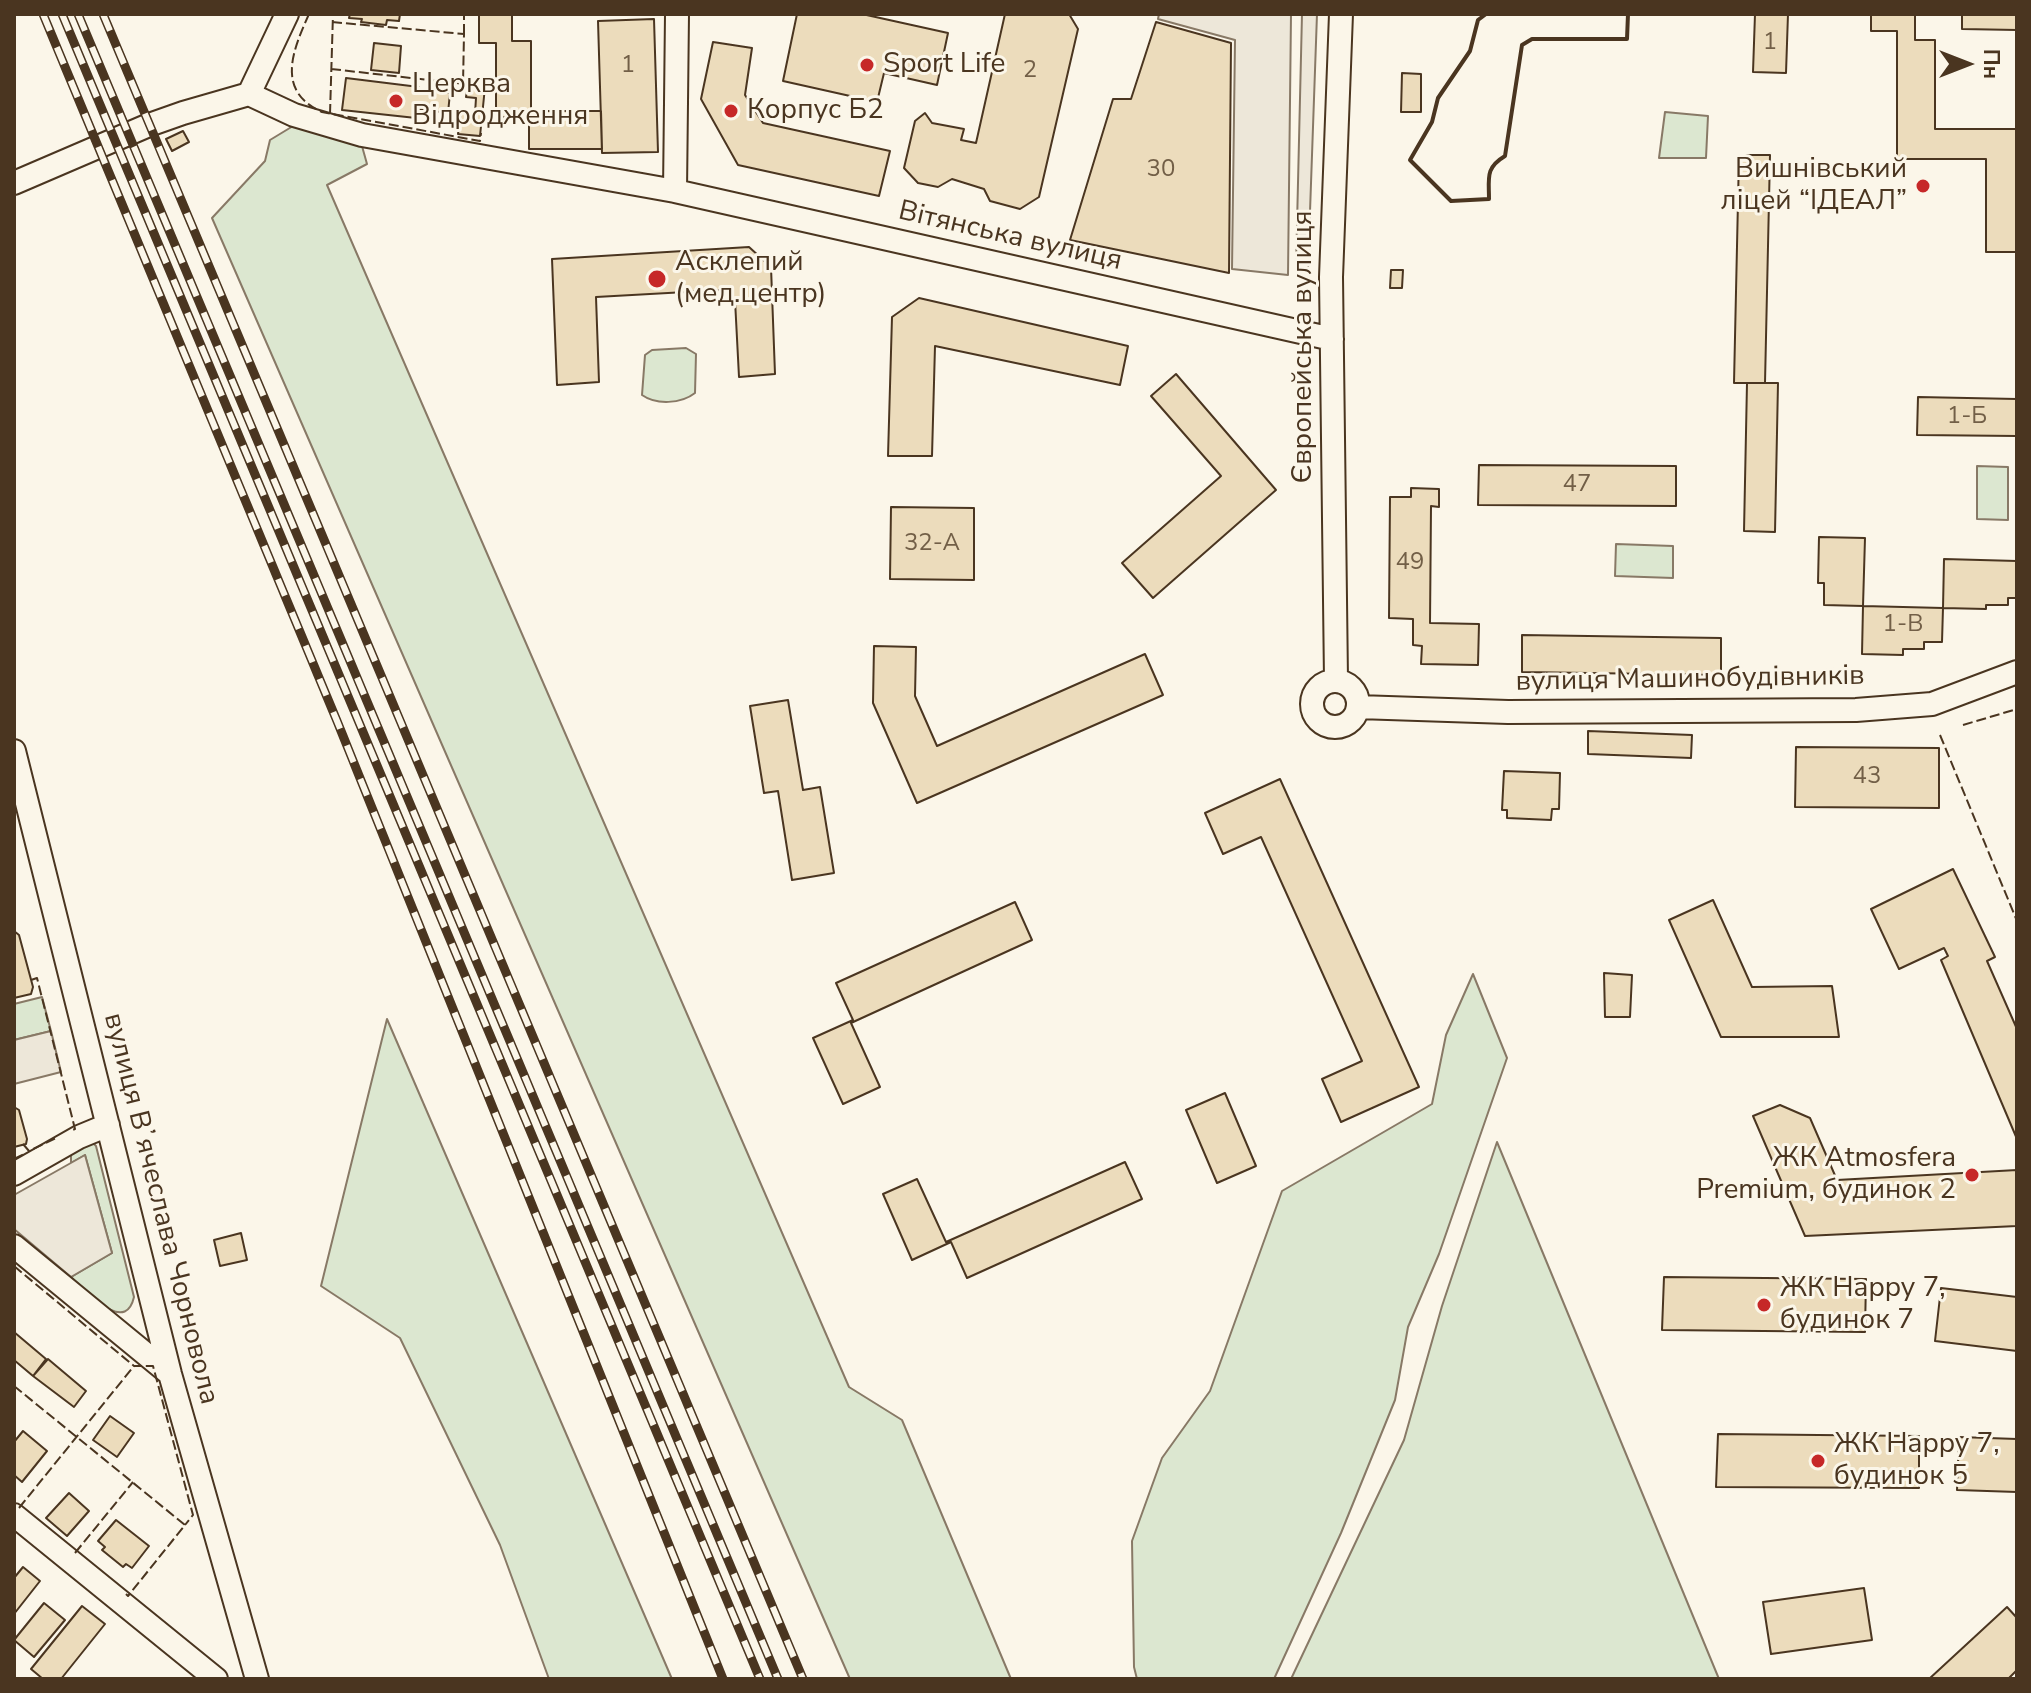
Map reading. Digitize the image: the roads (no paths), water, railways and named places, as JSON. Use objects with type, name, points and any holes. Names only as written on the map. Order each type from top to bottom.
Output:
[{"type":"street","points":[[14,183],[169,118],[249,94],[287,14]]},
{"type":"street","points":[[675,191],[677,14]]},
{"type":"street","name":"Європейська вулиця","points":[[1336,680],[1331,277],[1341,14]]},
{"type":"street","name":"Вітянська вулиця","points":[[249,94],[294,115],[362,135],[675,191],[1332,339]]},
{"type":"street","name":"вулиця Машинобудівників","points":[[1358,707],[1508,712],[1856,710],[1932,704],[2017,672]]},
{"type":"street","points":[[1336,680],[1350,686],[1358,699],[1358,707],[1351,721],[1337,727],[1322,724],[1313,712],[1312,697],[1321,685],[1336,680]]},
{"type":"street","name":"вулиця Вʼячеслава Чорновола","points":[[14,751],[170,1374],[257,1679]]},
{"type":"street","points":[[14,1174],[79,1137],[108,1125]]},
{"type":"street","points":[[14,1246],[170,1374]]},
{"type":"street","points":[[14,1515],[216,1679]]},
{"type":"railway","points":[[43,14],[337,721],[723,1679]]},
{"type":"railway","points":[[62,14],[760,1679]]},
{"type":"railway","points":[[78,14],[778,1679]]},
{"type":"railway","points":[[103,14],[803,1679]]},
{"type":"place","name":"Sport Life","points":[[867,65]]},
{"type":"place","name":"Церква Відродження","points":[[396,101]]},
{"type":"place","name":"Корпус Б2","points":[[731,111]]},
{"type":"place","name":"Вишнівський ліцей “ІДЕАЛ”","points":[[1923,186]]},
{"type":"place","name":"Асклепий (мед.центр)","points":[[657,279]]},
{"type":"place","name":"ЖК Atmosfera Premium, будинок 2","points":[[1972,1175]]},
{"type":"place","name":"ЖК Happy 7, будинок 7","points":[[1764,1305]]},
{"type":"place","name":"ЖК Happy 7, будинок 5","points":[[1818,1461]]}]
